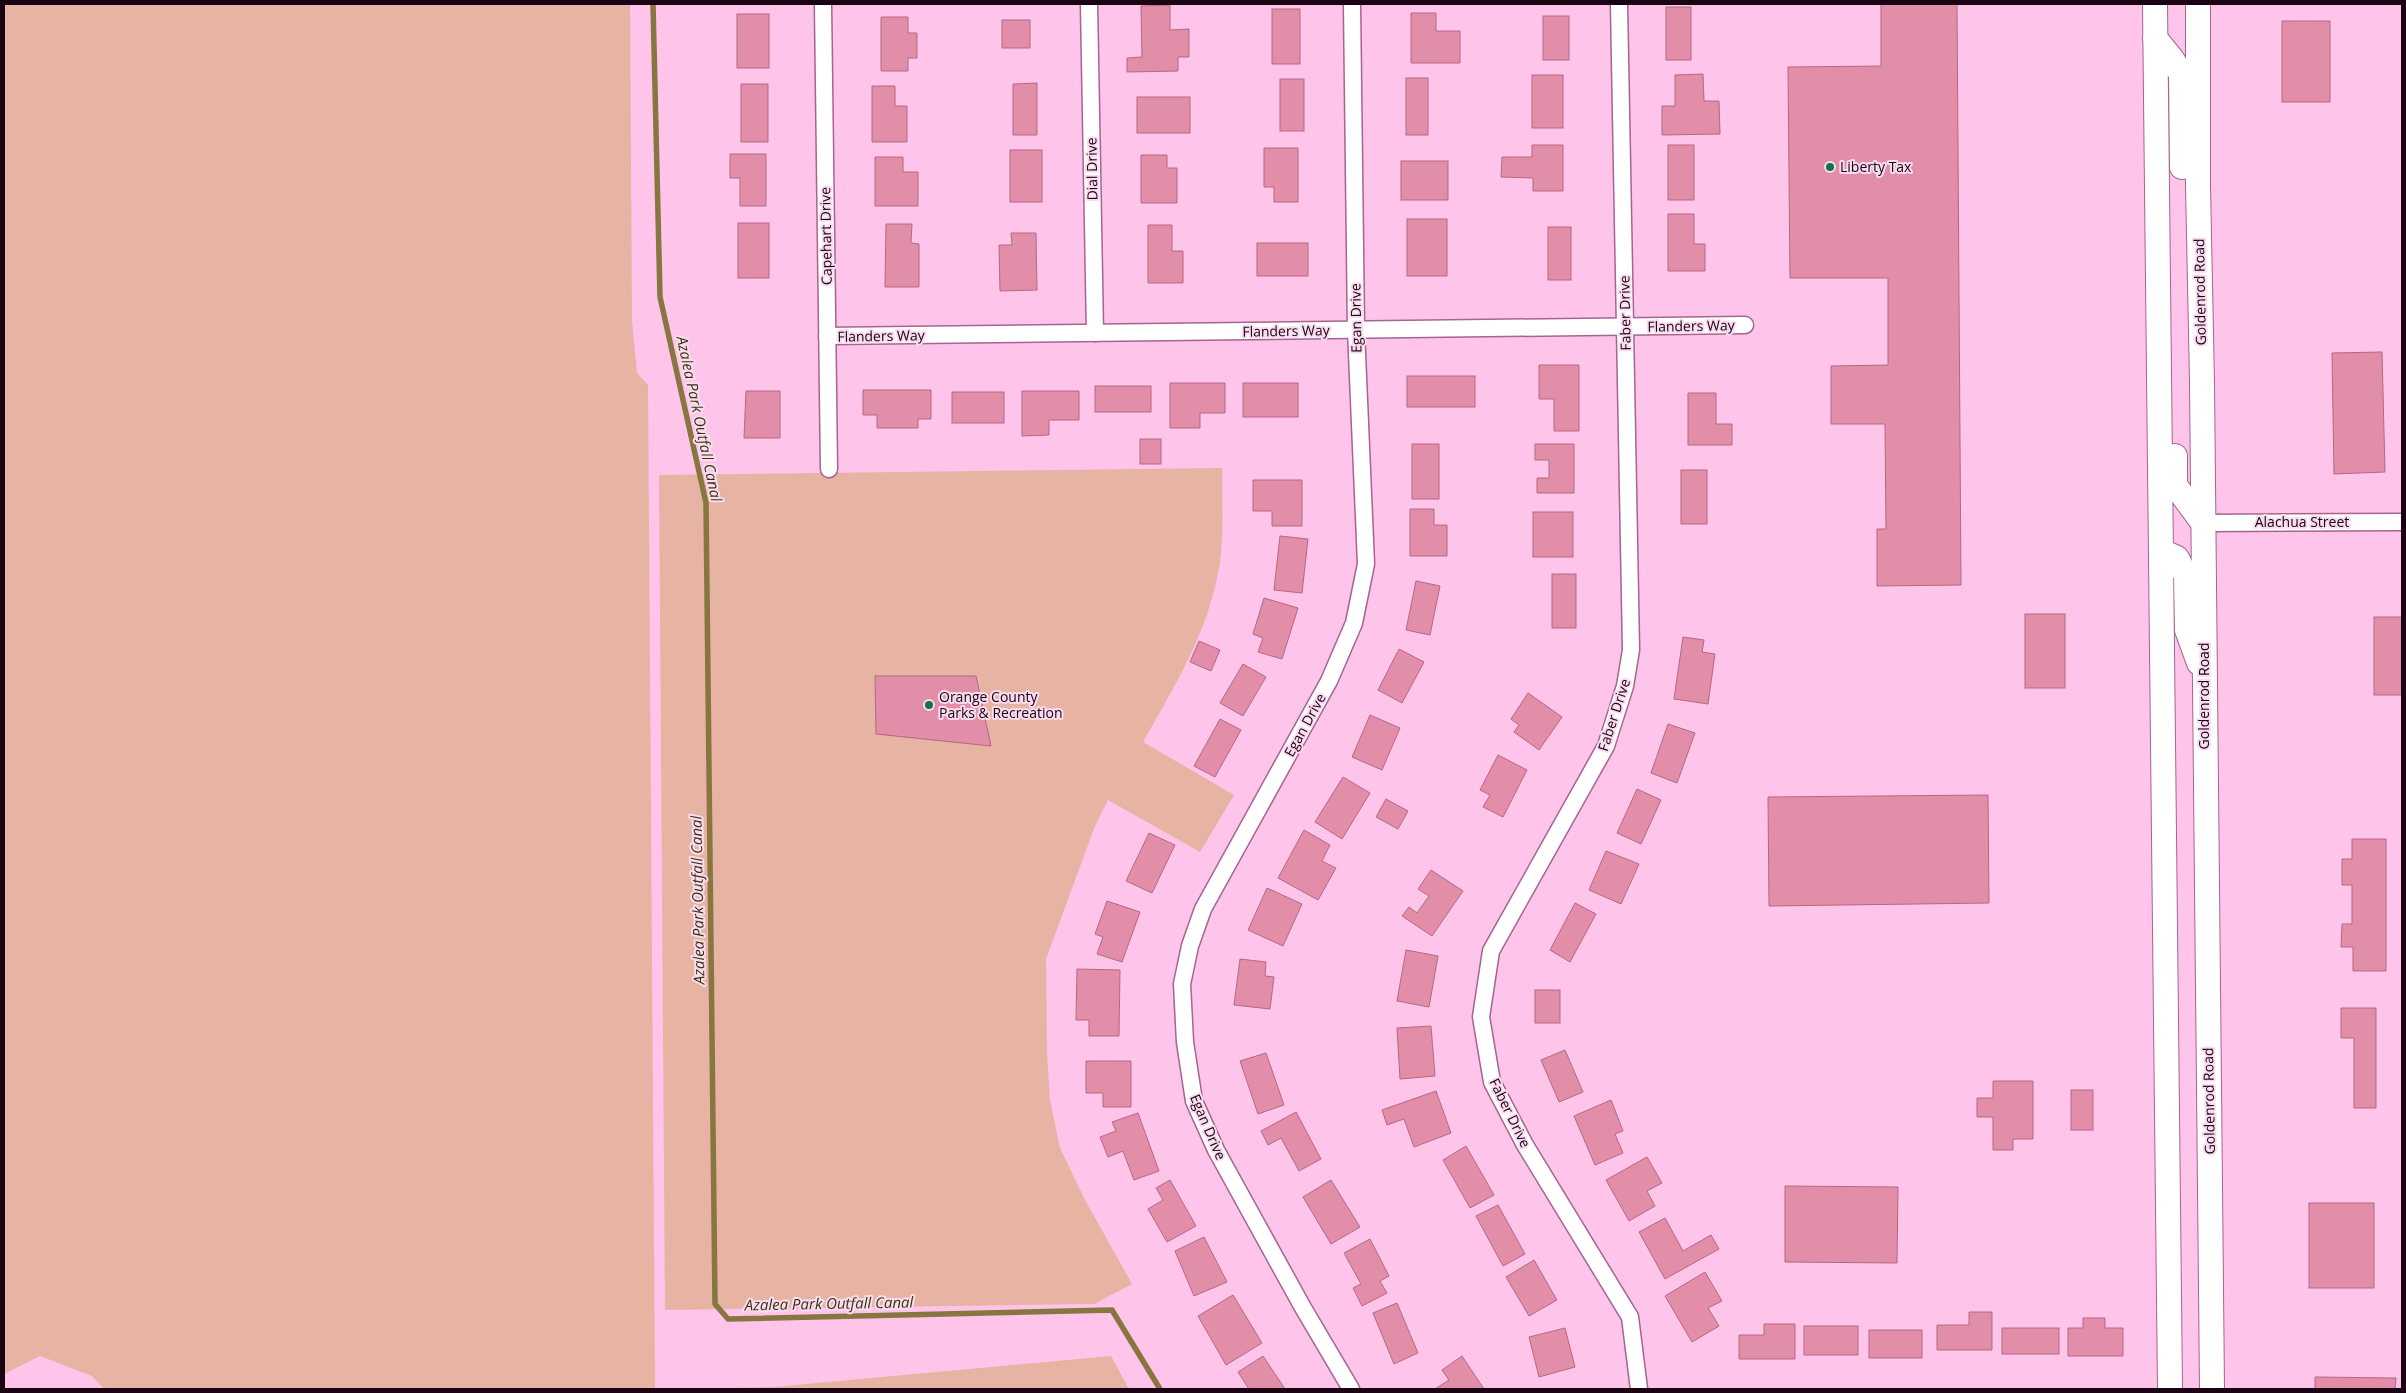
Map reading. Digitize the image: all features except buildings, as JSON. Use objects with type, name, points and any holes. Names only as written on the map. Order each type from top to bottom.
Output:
[{"type":"main road","points":[[2155,4],[2170,1389]]},
{"type":"main road","name":"Goldenrod Road","points":[[2198,4],[2198,185],[2212,1389]]},
{"type":"main road","points":[[2156,38],[2181,74],[2182,175],[2198,185]]},
{"type":"main road","points":[[2160,404],[2176,448],[2175,485],[2203,523]]},
{"type":"main road","points":[[2161,551],[2177,558],[2186,576],[2187,630],[2204,679]]},
{"type":"street","name":"Capehart Drive","points":[[823,4],[829,469]]},
{"type":"street","name":"Dial Drive","points":[[1089,4],[1095,333]]},
{"type":"street","name":"Egan Drive","points":[[1352,4],[1356,330],[1366,564],[1354,623],[1329,681],[1203,910],[1190,946],[1182,984],[1185,1042],[1194,1101],[1216,1150],[1352,1389]]},
{"type":"street","name":"Faber Drive","points":[[1619,4],[1631,650],[1626,686],[1606,746],[1491,951],[1481,1017],[1492,1082],[1525,1145],[1630,1317],[1639,1389]]},
{"type":"street","name":"Flanders Way","points":[[827,336],[1745,326]]},
{"type":"street","name":"Alachua Street","points":[[2203,523],[2402,522]]},
{"type":"shaded area","points":[[4,4],[630,4],[632,321],[637,373],[648,385],[655,1389],[104,1389],[92,1376],[40,1356],[4,1374]]},
{"type":"shaded area","points":[[1222,468],[1221,554],[1210,604],[1186,665],[1143,742],[1234,795],[1200,852],[1108,800],[1095,826],[1046,959],[1047,1054],[1050,1100],[1060,1148],[1085,1200],[1132,1284],[1094,1304],[665,1310],[659,475]]},
{"type":"shaded area","points":[[1111,1356],[1129,1389],[685,1389],[774,1387]]},
{"type":"waterway","name":"Azalea Park Outfall Canal","points":[[653,4],[660,297],[706,503],[715,1304],[728,1319],[1112,1310],[1160,1389]]},
{"type":"place","name":"Liberty Tax","points":[[1830,167]]},
{"type":"place","name":"Orange County Parks & Recreation","points":[[929,705]]}]
